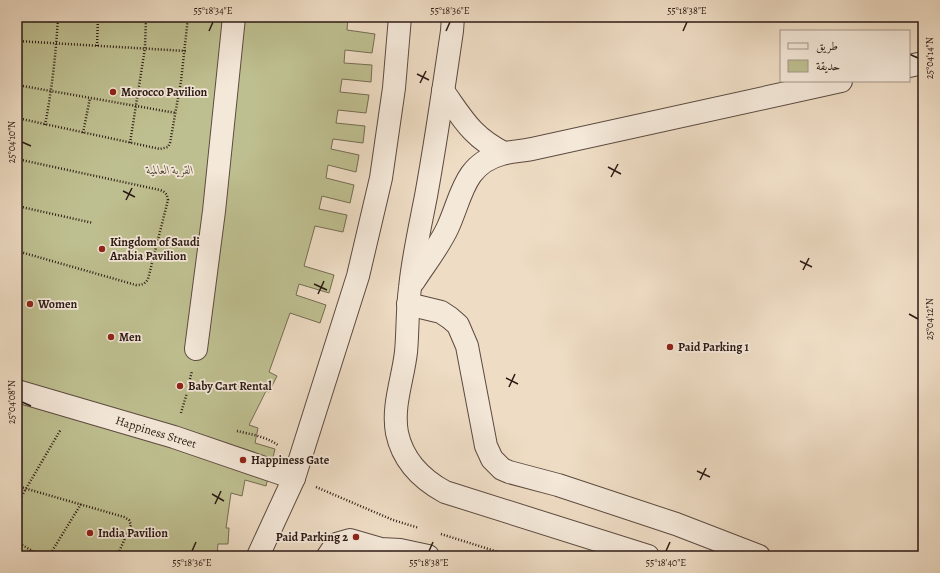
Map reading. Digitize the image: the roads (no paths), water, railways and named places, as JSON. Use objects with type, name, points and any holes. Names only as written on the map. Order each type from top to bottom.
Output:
[{"type":"lane","points":[[196,349],[215,203],[234,17]]},
{"type":"lane","points":[[258,556],[294,478],[358,276],[381,178],[394,88],[400,17]]},
{"type":"lane","points":[[453,17],[443,91],[409,296],[405,362],[397,404],[396,418],[397,432],[401,446],[407,459],[417,472],[430,484],[445,492],[648,556]]},
{"type":"lane","points":[[910,66],[923,63]]},
{"type":"lane","points":[[409,296],[444,235],[466,181],[473,171],[492,157],[504,153],[532,149],[836,82]]},
{"type":"lane","points":[[443,91],[476,135],[489,145],[504,153]]},
{"type":"lane","points":[[409,296],[441,312],[458,325],[467,346],[486,446],[492,459],[502,469],[558,484],[676,524],[759,556]]},
{"type":"lane","name":"Happiness Street","points":[[17,391],[174,437],[294,478]]},
{"type":"lane","points":[[328,556],[336,544],[350,540],[387,552],[400,550],[428,556]]},
{"type":"place","name":"Morocco Pavilion","points":[[113,92]]},
{"type":"place","name":"Kingdom of Saudi Arabia Pavilion","points":[[102,249]]},
{"type":"place","name":"Women","points":[[30,304]]},
{"type":"place","name":"Men","points":[[111,337]]},
{"type":"place","name":"Paid Parking 1","points":[[670,347]]},
{"type":"place","name":"Baby Cart Rental","points":[[180,386]]},
{"type":"place","name":"Happiness Gate","points":[[243,460]]},
{"type":"place","name":"India Pavilion","points":[[90,533]]},
{"type":"place","name":"Paid Parking 2","points":[[356,537]]},
{"type":"park label","name":"القرية العالمية","points":[[170,170]]}]
